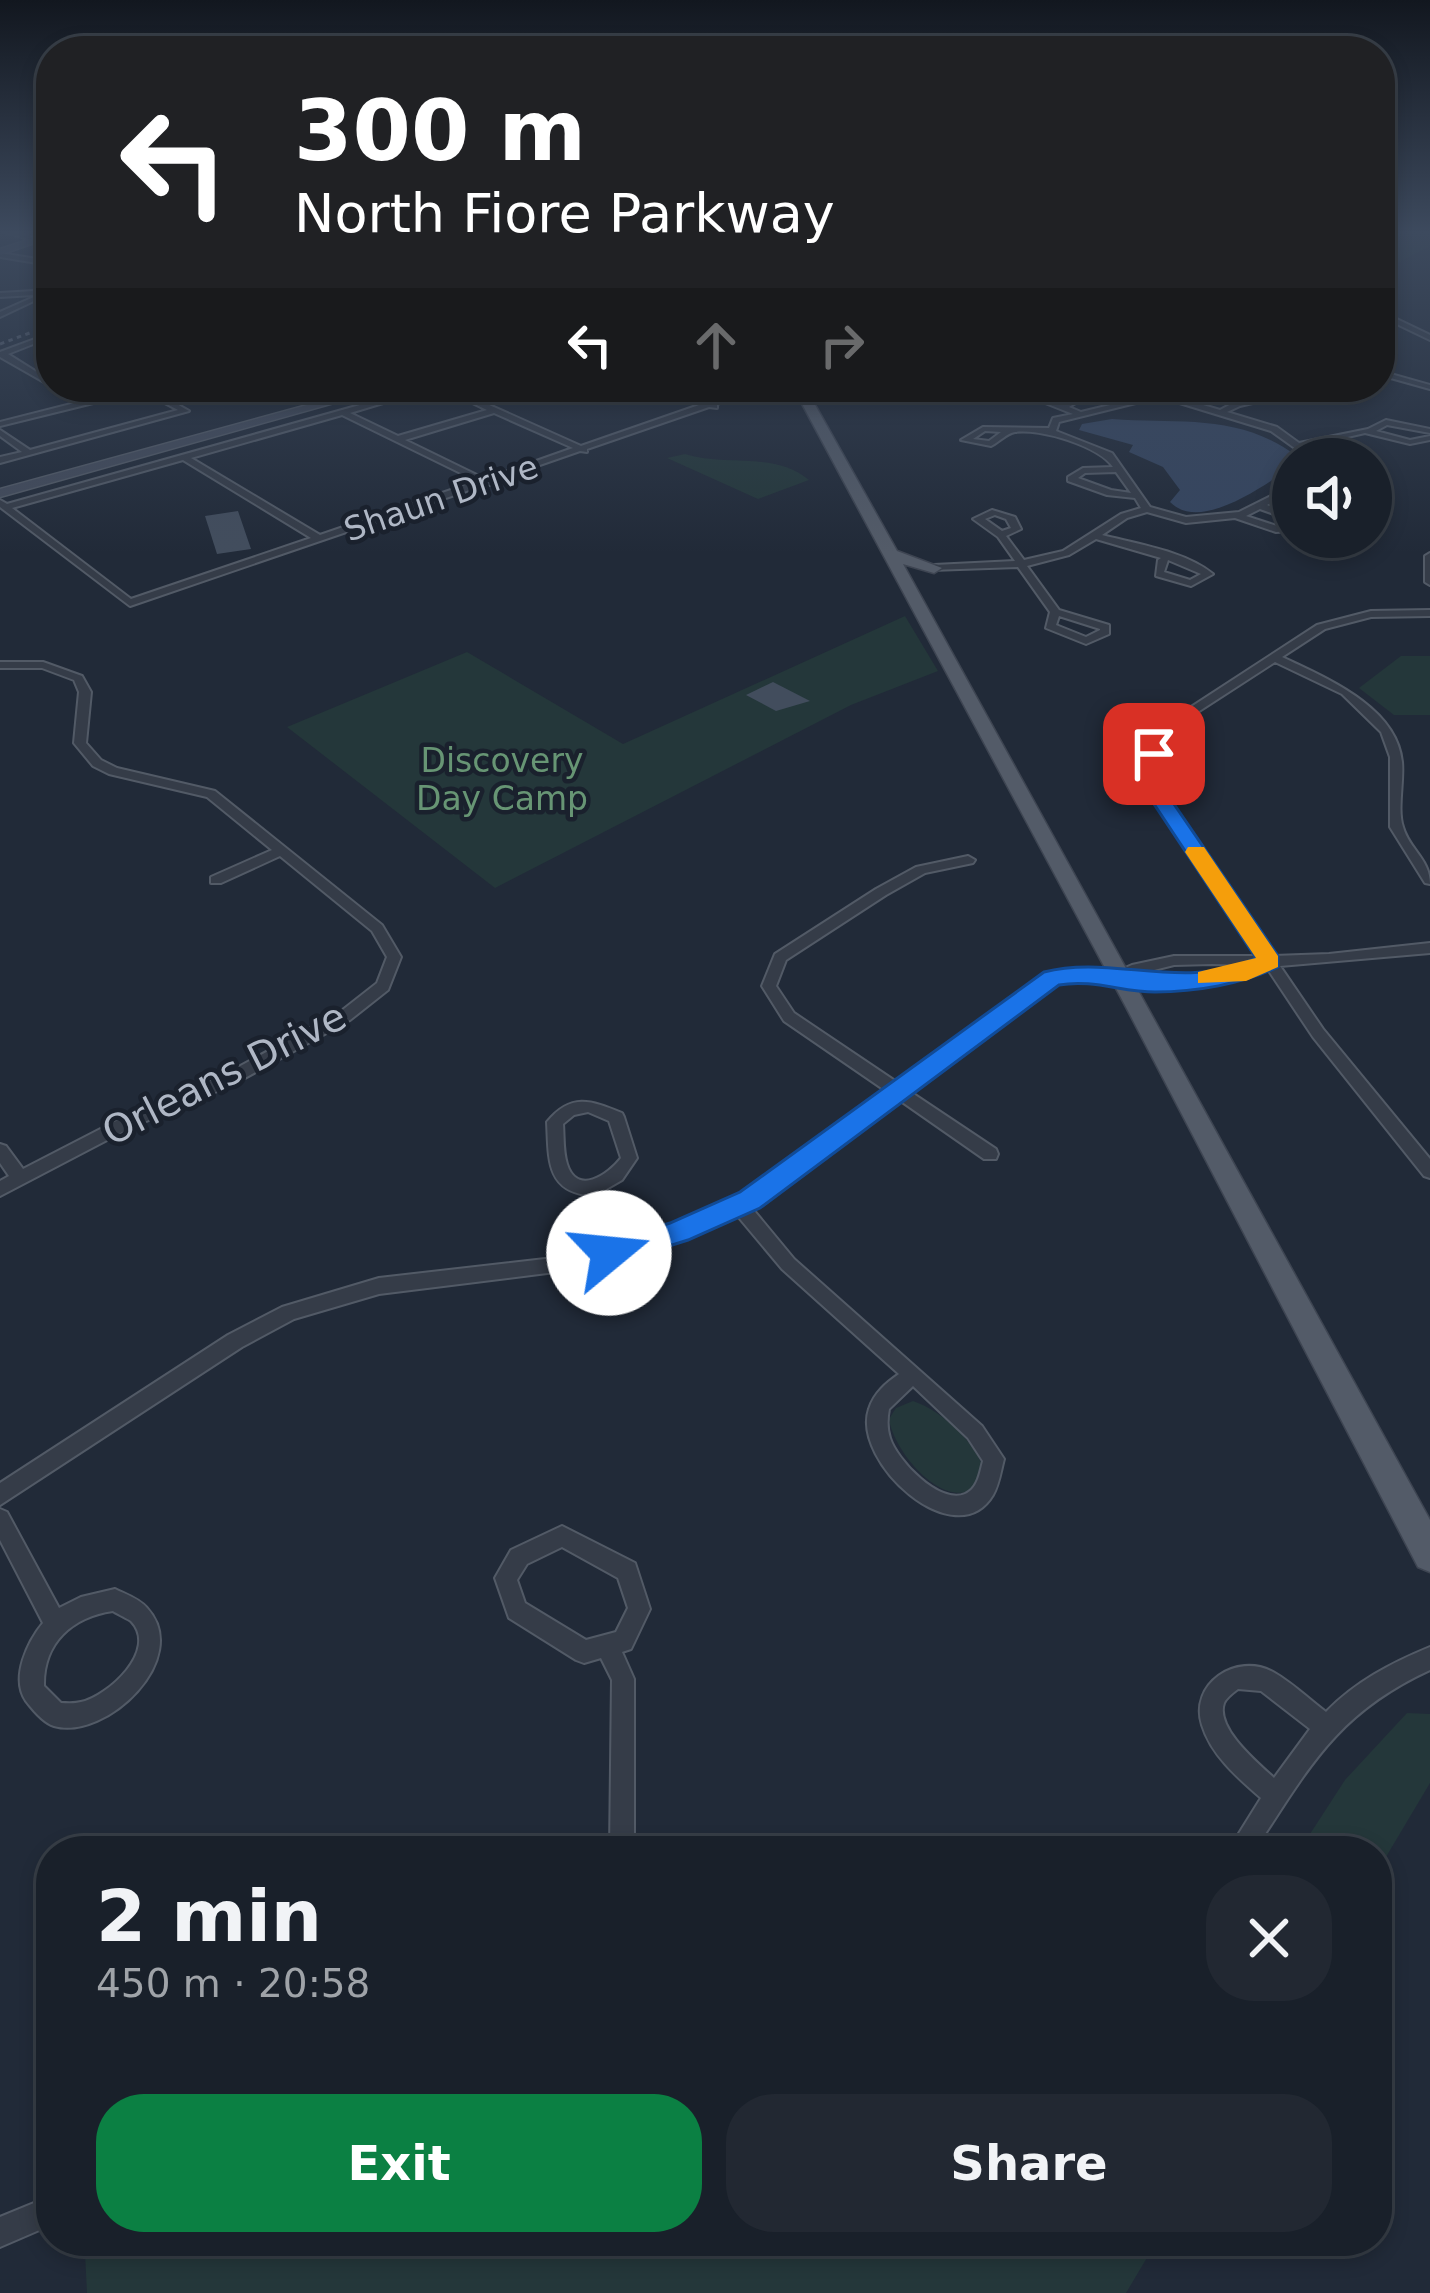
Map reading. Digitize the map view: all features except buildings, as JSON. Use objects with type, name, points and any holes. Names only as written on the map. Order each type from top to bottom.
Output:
[{"type":"main road","points":[[0,493],[332,402]]},
{"type":"main road","points":[[807,402],[1430,1555]]},
{"type":"main road","points":[[889,554],[934,568]]},
{"type":"main road","points":[[905,580],[934,568]]},
{"type":"street","points":[[1,354],[36,341]]},
{"type":"street","points":[[1,354],[36,375]]},
{"type":"street","points":[[1395,377],[1430,386]]},
{"type":"street","points":[[0,428],[88,402]]},
{"type":"street","points":[[0,460],[185,411],[168,402]]},
{"type":"street","points":[[3,505],[379,402]]},
{"type":"street","points":[[476,402],[584,450]]},
{"type":"street","points":[[703,402],[714,406]]},
{"type":"street","name":"Shaun Drive","points":[[3,505],[130,603],[724,402]]},
{"type":"street","points":[[1052,430],[1056,420],[1125,402]]},
{"type":"street","points":[[1185,402],[1284,438]]},
{"type":"street","points":[[1220,413],[1243,402]]},
{"type":"street","points":[[325,404],[487,483]]},
{"type":"street","points":[[1067,405],[1078,413]]},
{"type":"street","points":[[398,440],[494,410]]},
{"type":"street","points":[[1336,438],[1371,431],[1386,422],[1430,435]]},
{"type":"street","points":[[0,428],[28,452]]},
{"type":"street","points":[[1007,431],[1052,430],[1109,455],[1148,509]]},
{"type":"street","points":[[1371,431],[1410,442],[1430,435]]},
{"type":"street","points":[[165,447],[320,539]]},
{"type":"street","points":[[1118,469],[1083,471],[1071,479],[1110,493],[1138,496]]},
{"type":"street","points":[[934,568],[1061,555],[1112,520],[1148,509],[1186,520],[1237,515],[1272,500]]},
{"type":"street","points":[[1261,506],[1272,512]]},
{"type":"street","points":[[1237,515],[1272,528]]},
{"type":"street","points":[[1001,535],[1055,613],[1084,617],[1105,627],[1105,632],[1076,640],[1050,626],[1055,613]]},
{"type":"street","points":[[1093,536],[1163,560]]},
{"type":"street","points":[[1430,556],[1430,582]]},
{"type":"street","points":[[1430,613],[1371,614],[1330,623],[1169,726],[1158,741],[1152,773],[1164,804],[1270,961],[1340,1061],[1430,1171]]},
{"type":"street","points":[[1274,657],[1346,692],[1386,731],[1396,757],[1396,827],[1430,880]]},
{"type":"street","name":"Orleans Drive","points":[[0,665],[43,665],[78,678],[86,692],[80,743],[97,764],[211,794],[390,944],[394,957],[383,986],[345,1016],[228,1080],[0,1190]]},
{"type":"street","points":[[216,880],[280,851]]},
{"type":"street","points":[[968,860],[904,878],[780,957],[769,986],[789,1017],[990,1154]]},
{"type":"street","points":[[0,1496],[236,1342],[289,1313],[379,1286],[572,1263],[739,1205],[811,1160],[1038,985],[1065,974],[1120,976],[1154,984],[1246,973],[1270,961],[1430,948]]},
{"type":"street","points":[[579,1107],[599,1108],[616,1117],[629,1158],[614,1180],[594,1187],[573,1183],[560,1170],[555,1123],[579,1107]]},
{"type":"street","points":[[0,1150],[20,1178]]},
{"type":"street","points":[[594,1187],[609,1253]]},
{"type":"street","points":[[739,1205],[788,1264],[914,1375],[975,1432],[994,1459],[991,1487],[975,1504],[955,1508],[929,1497],[879,1441],[876,1417],[886,1396],[914,1375]]},
{"type":"street","points":[[0,1519],[56,1625]]},
{"type":"street","points":[[562,1536],[627,1571],[639,1609],[623,1641],[607,1646],[584,1652],[517,1610],[506,1578],[519,1557],[562,1536]]},
{"type":"street","points":[[97,1601],[131,1606],[149,1631],[142,1668],[114,1702],[94,1713],[56,1715],[42,1706],[31,1674],[36,1654],[56,1625],[97,1601]]},
{"type":"street","points":[[607,1646],[623,1679],[622,1836]]},
{"type":"street","points":[[1250,1836],[1325,1726],[1352,1697],[1430,1658]]},
{"type":"street","points":[[1277,1796],[1219,1738],[1211,1707],[1215,1693],[1235,1677],[1265,1680],[1325,1726]]},
{"type":"street","points":[[0,2232],[36,2216]]},
{"type":"green space","points":[[685,454],[766,462],[809,480],[758,499],[667,458]]},
{"type":"green space","name":"Discovery Day Camp","points":[[905,616],[938,671],[851,705],[495,888],[287,727],[467,652],[623,744]]},
{"type":"green space","points":[[1401,656],[1430,656],[1430,715],[1394,715],[1359,688]]},
{"type":"green space","points":[[913,1401],[948,1421],[976,1453],[986,1477],[973,1489],[958,1493],[943,1489],[913,1466],[902,1450],[889,1419],[896,1408]]},
{"type":"green space","points":[[1407,1713],[1430,1714],[1430,1783],[1392,1847],[1392,1836],[1309,1836],[1345,1780]]},
{"type":"green space","points":[[85,2256],[1148,2256],[1126,2293],[87,2293]]},
{"type":"water","points":[[1112,419],[1184,422],[1252,432],[1272,441],[1272,480],[1215,509],[1183,510],[1170,502],[1180,490],[1163,467],[1129,452],[1133,445],[1079,430],[1082,424]]},
{"type":"railway","points":[[0,344],[13,339]]},
{"type":"slow traffic","points":[[1196,852],[1270,961],[1246,973],[1207,978]]},
{"type":"route","points":[[609,1253],[677,1232],[750,1200],[811,1160],[1017,999],[1053,977],[1085,973],[1154,984],[1246,973],[1270,961],[1164,804],[1152,773],[1154,754]]}]
